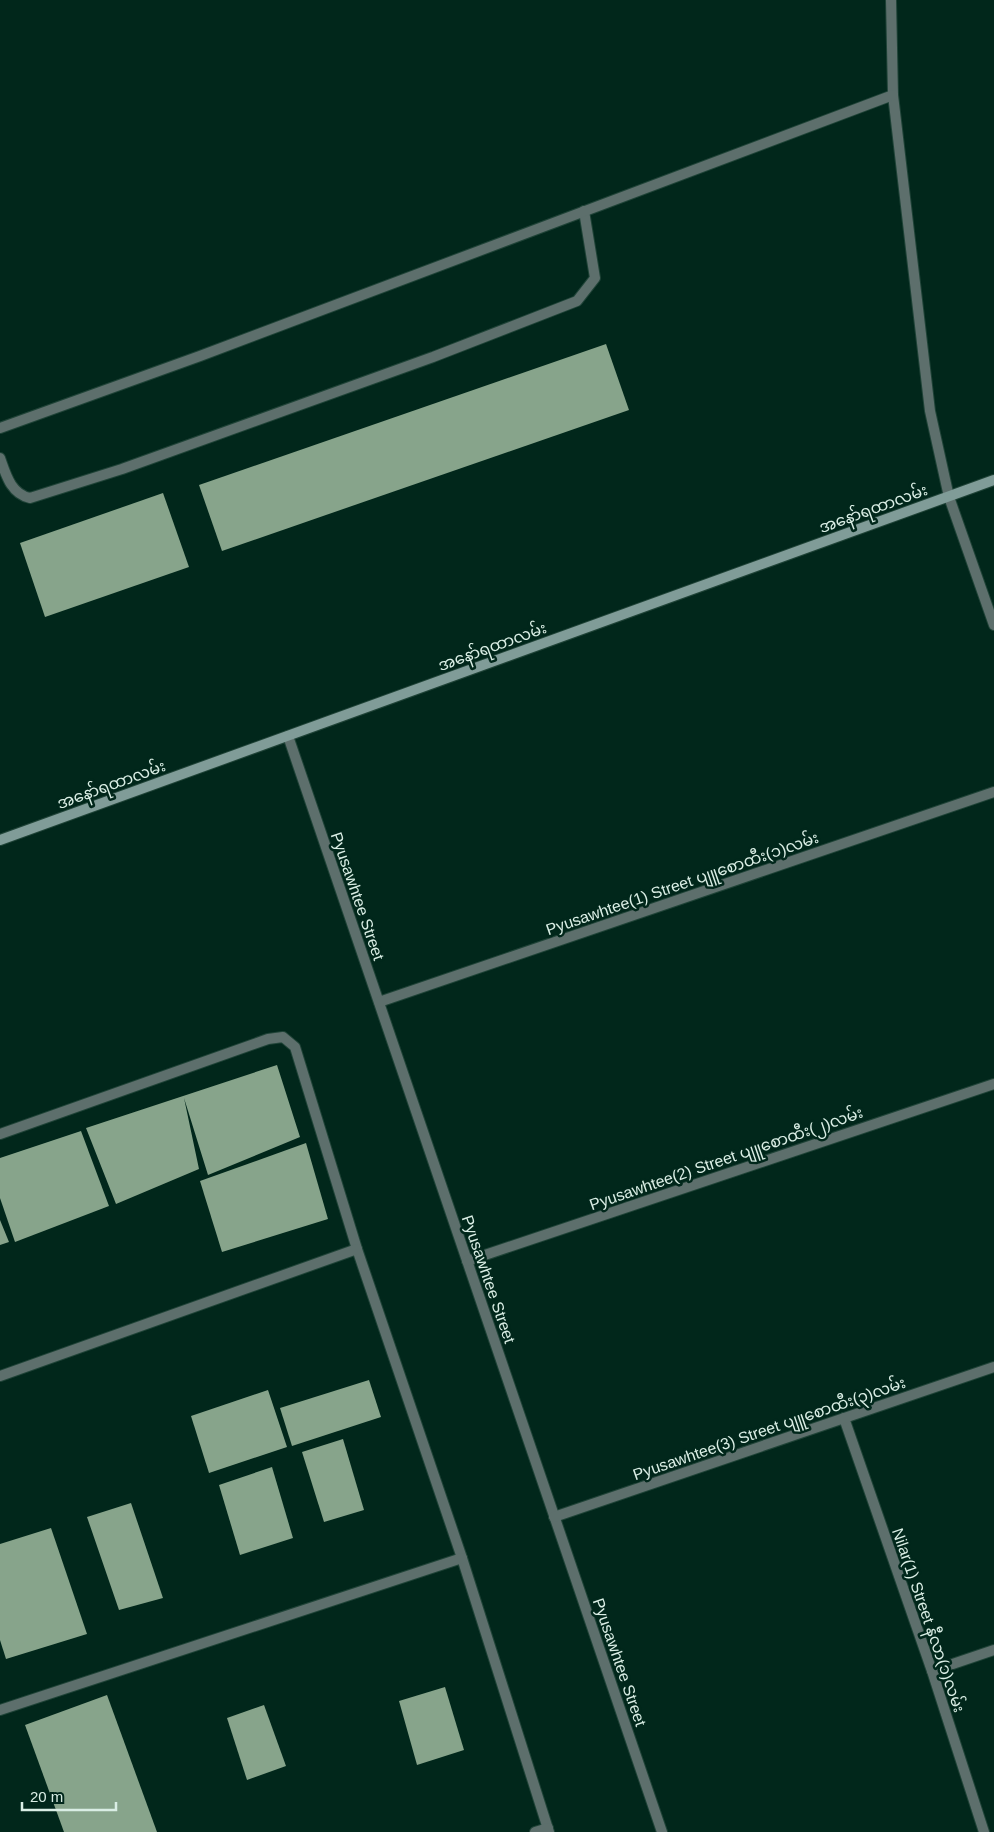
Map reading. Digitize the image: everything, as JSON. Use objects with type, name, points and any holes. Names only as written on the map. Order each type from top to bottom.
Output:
[{"type":"main road","name":"အနော်ရထာလမ်း","points":[[0,840],[994,480]]},
{"type":"street","points":[[891,0],[893,95],[930,411],[949,497],[994,626]]},
{"type":"street","points":[[0,428],[190,359],[893,95]]},
{"type":"street","points":[[0,458],[8,480],[20,496],[30,498],[122,469],[433,357],[577,300],[595,278],[584,211]]},
{"type":"street","name":"Pyusawhtee Street","points":[[288,736],[662,1832]]},
{"type":"street","name":"Pyusawhtee(1) Street ပျူစောထီး(၁)လမ်း","points":[[379,1002],[994,792]]},
{"type":"street","points":[[0,1134],[268,1039],[283,1037],[294,1047],[357,1249],[462,1558],[549,1830],[535,1832]]},
{"type":"street","name":"Pyusawhtee(2) Street ပျူစောထီး(၂)လမ်း","points":[[467,1260],[994,1084]]},
{"type":"street","points":[[0,1376],[357,1249]]},
{"type":"street","name":"Pyusawhtee(3) Street ပျူစောထီး(၃)လမ်း","points":[[554,1517],[994,1367]]},
{"type":"street","name":"Nilar(1) Street နီလာ(၁)လမ်း","points":[[844,1418],[932,1671],[984,1832]]},
{"type":"street","points":[[0,1710],[462,1558]]},
{"type":"street","points":[[932,1671],[994,1650]]},
{"type":"building","points":[[606,344],[629,410],[222,551],[199,485]]},
{"type":"building","points":[[163,493],[189,567],[45,617],[20,543]]},
{"type":"building","points":[[277,1065],[300,1137],[208,1175],[184,1098],[199,1169],[116,1204],[86,1128]]},
{"type":"building","points":[[81,1131],[109,1206],[15,1242],[0,1198],[0,1158]]},
{"type":"building","points":[[306,1143],[328,1219],[222,1252],[200,1181]]},
{"type":"building","points":[[0,1220],[9,1242],[0,1245]]},
{"type":"building","points":[[369,1380],[381,1417],[292,1446],[280,1408]]},
{"type":"building","points":[[268,1390],[287,1447],[209,1473],[191,1416]]},
{"type":"building","points":[[343,1439],[364,1510],[324,1522],[302,1452]]},
{"type":"building","points":[[272,1467],[293,1538],[240,1555],[219,1485]]},
{"type":"building","points":[[131,1503],[163,1598],[119,1610],[87,1517]]},
{"type":"building","points":[[51,1528],[87,1634],[6,1659],[0,1640],[0,1544]]},
{"type":"building","points":[[445,1687],[464,1750],[417,1765],[399,1701]]},
{"type":"building","points":[[107,1695],[157,1832],[64,1832],[25,1725]]},
{"type":"building","points":[[264,1705],[286,1766],[247,1780],[227,1718]]}]
